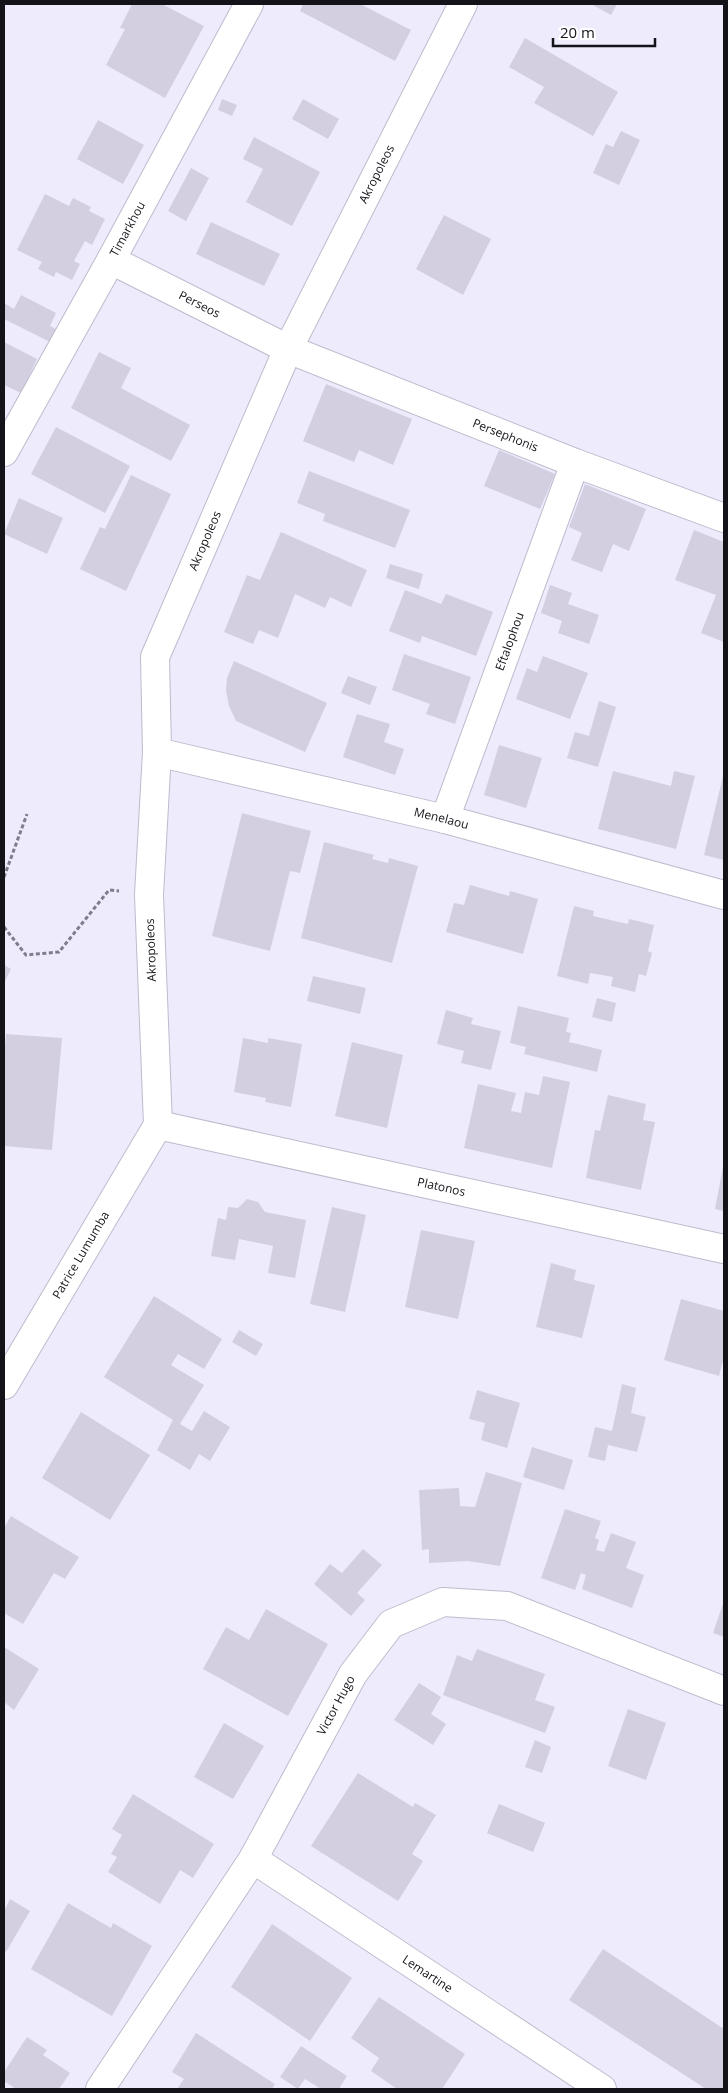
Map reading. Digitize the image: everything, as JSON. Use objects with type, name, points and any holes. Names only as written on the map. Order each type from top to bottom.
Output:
[{"type":"street","name":"Timarkhou","points":[[4,452],[111,260],[249,4]]},
{"type":"street","name":"Akropoleos","points":[[158,1125],[149,895],[157,752],[155,657],[288,349],[463,4]]},
{"type":"street","name":"Perseos","points":[[111,260],[288,349]]},
{"type":"street","name":"Persephonis","points":[[288,349],[575,463],[724,518]]},
{"type":"street","name":"Eftalophou","points":[[445,819],[575,463]]},
{"type":"street","name":"Menelaou","points":[[157,752],[445,819],[724,895]]},
{"type":"street","name":"Platonos","points":[[158,1125],[724,1248]]},
{"type":"street","name":"Patrice Lumumba","points":[[4,1384],[158,1125]]},
{"type":"street","name":"Victor Hugo","points":[[100,2089],[253,1859],[353,1674],[391,1624],[443,1602],[507,1606],[724,1691]]},
{"type":"street","name":"Lemartine","points":[[253,1859],[602,2089]]},
{"type":"path","points":[[4,877],[28,814]]},
{"type":"path","points":[[4,926],[26,955],[59,952],[109,890],[149,895]]},
{"type":"building","points":[[132,4],[162,4],[204,26],[165,98],[106,65],[125,29],[120,28]]},
{"type":"building","points":[[303,4],[360,4],[411,30],[395,61],[300,11]]},
{"type":"building","points":[[591,4],[617,4],[611,15]]},
{"type":"building","points":[[525,38],[618,92],[593,136],[534,103],[544,87],[509,67]]},
{"type":"building","points":[[222,99],[237,105],[232,116],[218,110]]},
{"type":"building","points":[[303,99],[339,119],[328,139],[292,119]]},
{"type":"building","points":[[98,120],[144,145],[123,184],[77,159]]},
{"type":"building","points":[[621,131],[640,140],[619,185],[593,173],[606,144],[613,147]]},
{"type":"building","points":[[254,137],[320,172],[292,226],[246,202],[263,169],[243,159]]},
{"type":"building","points":[[191,168],[209,178],[186,221],[168,211]]},
{"type":"building","points":[[45,194],[69,206],[73,198],[91,207],[89,211],[105,219],[92,245],[85,241],[74,261],[80,264],[72,280],[56,272],[54,277],[38,269],[42,262],[17,250]]},
{"type":"building","points":[[444,215],[491,239],[463,295],[416,269]]},
{"type":"building","points":[[211,222],[280,254],[264,286],[196,254]]},
{"type":"building","points":[[21,295],[56,313],[50,326],[58,330],[52,343],[4,319],[4,303],[14,309]]},
{"type":"building","points":[[4,342],[37,359],[21,393],[4,385]]},
{"type":"building","points":[[99,352],[131,368],[121,388],[190,425],[171,461],[71,408]]},
{"type":"building","points":[[326,384],[412,419],[393,465],[359,450],[354,462],[303,441]]},
{"type":"building","points":[[56,427],[130,466],[105,513],[31,474]]},
{"type":"building","points":[[499,450],[555,474],[540,509],[484,486]]},
{"type":"building","points":[[309,471],[410,510],[395,548],[323,521],[325,514],[297,503]]},
{"type":"building","points":[[131,475],[171,494],[126,591],[80,569],[100,527],[105,529]]},
{"type":"building","points":[[585,484],[646,509],[629,551],[613,544],[602,572],[571,560],[582,533],[569,527]]},
{"type":"building","points":[[19,498],[63,518],[47,554],[4,534]]},
{"type":"building","points":[[694,530],[724,542],[724,642],[701,633],[716,595],[675,580]]},
{"type":"building","points":[[281,532],[367,570],[351,607],[330,597],[325,608],[295,594],[278,638],[259,630],[253,644],[224,632],[247,575],[260,580]]},
{"type":"building","points":[[390,564],[423,574],[419,589],[386,578]]},
{"type":"building","points":[[550,585],[572,593],[568,604],[599,615],[589,644],[558,633],[562,621],[541,613]]},
{"type":"building","points":[[405,590],[441,604],[446,594],[493,612],[476,656],[422,636],[420,643],[389,631]]},
{"type":"building","points":[[404,654],[471,677],[455,724],[426,714],[430,704],[392,690]]},
{"type":"building","points":[[543,656],[588,673],[570,719],[516,699],[527,668],[537,672]]},
{"type":"building","points":[[234,661],[327,703],[305,752],[236,721],[229,706],[226,691],[227,678]]},
{"type":"building","points":[[348,676],[377,687],[370,705],[341,693]]},
{"type":"building","points":[[599,701],[616,707],[598,767],[567,758],[575,732],[589,736]]},
{"type":"building","points":[[357,714],[390,724],[384,742],[404,749],[395,775],[343,757]]},
{"type":"building","points":[[499,745],[542,758],[526,808],[484,795]]},
{"type":"building","points":[[613,771],[671,786],[674,771],[695,776],[676,849],[598,829]]},
{"type":"building","points":[[724,772],[724,860],[704,855]]},
{"type":"building","points":[[242,813],[311,831],[300,873],[290,871],[270,951],[212,936]]},
{"type":"building","points":[[324,842],[374,855],[372,859],[388,863],[389,858],[418,866],[392,963],[301,938]]},
{"type":"building","points":[[470,885],[509,896],[510,891],[538,899],[523,954],[446,932],[454,903],[464,905]]},
{"type":"building","points":[[574,906],[594,911],[593,916],[628,924],[629,919],[654,925],[648,951],[652,953],[646,976],[639,974],[635,992],[611,986],[613,977],[590,973],[588,984],[557,976]]},
{"type":"building","points":[[4,965],[11,969],[4,983]]},
{"type":"building","points":[[313,976],[366,988],[360,1014],[307,1001]]},
{"type":"building","points":[[597,998],[616,1003],[612,1022],[592,1017]]},
{"type":"building","points":[[518,1006],[569,1018],[566,1032],[571,1033],[569,1042],[602,1050],[597,1072],[524,1054],[526,1047],[510,1043]]},
{"type":"building","points":[[446,1010],[473,1018],[471,1024],[501,1031],[491,1070],[461,1063],[464,1051],[437,1044]]},
{"type":"building","points":[[6,1034],[62,1038],[52,1150],[4,1146]]},
{"type":"building","points":[[243,1038],[268,1043],[268,1038],[302,1044],[291,1107],[265,1102],[266,1098],[234,1092]]},
{"type":"building","points":[[352,1042],[403,1055],[387,1128],[335,1116]]},
{"type":"building","points":[[543,1076],[570,1082],[552,1168],[464,1148],[478,1084],[516,1093],[511,1111],[521,1113],[525,1092],[539,1095]]},
{"type":"building","points":[[608,1095],[646,1104],[643,1120],[655,1122],[641,1190],[586,1178],[595,1130],[600,1131]]},
{"type":"building","points":[[724,1168],[724,1211],[715,1209]]},
{"type":"building","points":[[247,1199],[258,1202],[265,1212],[306,1220],[295,1278],[268,1273],[273,1246],[239,1239],[235,1260],[211,1256],[218,1218],[226,1220],[228,1207],[238,1208]]},
{"type":"building","points":[[332,1207],[366,1215],[345,1312],[310,1304]]},
{"type":"building","points":[[421,1230],[475,1241],[458,1319],[405,1307]]},
{"type":"building","points":[[551,1263],[576,1270],[574,1280],[595,1285],[582,1338],[536,1327]]},
{"type":"building","points":[[154,1296],[222,1339],[204,1369],[178,1354],[171,1365],[204,1385],[180,1424],[192,1431],[204,1411],[230,1427],[210,1461],[199,1454],[190,1470],[157,1450],[173,1420],[104,1377]]},
{"type":"building","points":[[681,1299],[724,1311],[724,1357],[719,1376],[664,1360]]},
{"type":"building","points":[[239,1330],[263,1344],[256,1356],[232,1342]]},
{"type":"building","points":[[622,1384],[636,1388],[631,1413],[646,1417],[637,1452],[608,1445],[605,1461],[588,1457],[595,1427],[612,1431]]},
{"type":"building","points":[[477,1390],[520,1403],[507,1448],[481,1440],[485,1423],[469,1419]]},
{"type":"building","points":[[81,1412],[150,1455],[110,1520],[42,1478]]},
{"type":"building","points":[[532,1447],[573,1460],[564,1490],[523,1477]]},
{"type":"building","points":[[486,1472],[522,1483],[500,1566],[468,1561],[429,1563],[429,1549],[422,1550],[419,1490],[459,1488],[460,1506],[475,1507]]},
{"type":"building","points":[[565,1509],[601,1521],[595,1538],[599,1540],[596,1550],[604,1552],[611,1533],[636,1542],[626,1568],[644,1575],[632,1608],[582,1589],[586,1575],[581,1573],[575,1590],[541,1578]]},
{"type":"building","points":[[11,1516],[79,1557],[65,1579],[54,1573],[23,1624],[4,1613],[4,1528]]},
{"type":"building","points":[[363,1549],[382,1565],[357,1593],[365,1600],[351,1616],[314,1584],[330,1564],[342,1573]]},
{"type":"building","points":[[724,1601],[724,1637],[713,1633]]},
{"type":"building","points":[[266,1609],[328,1644],[288,1716],[203,1669],[226,1627],[249,1640]]},
{"type":"building","points":[[4,1647],[39,1669],[14,1710],[4,1702]]},
{"type":"building","points":[[477,1649],[545,1674],[535,1700],[555,1707],[545,1733],[443,1695],[457,1655],[472,1661]]},
{"type":"building","points":[[419,1683],[441,1697],[431,1714],[446,1724],[433,1745],[394,1720]]},
{"type":"building","points":[[628,1709],[666,1723],[646,1780],[608,1766]]},
{"type":"building","points":[[224,1723],[264,1746],[233,1799],[194,1777]]},
{"type":"building","points":[[535,1740],[551,1747],[542,1773],[525,1767]]},
{"type":"building","points":[[358,1773],[413,1807],[415,1803],[436,1815],[412,1854],[423,1861],[398,1901],[311,1846]]},
{"type":"building","points":[[133,1794],[214,1844],[193,1878],[180,1870],[160,1904],[108,1872],[117,1857],[111,1854],[122,1835],[112,1829]]},
{"type":"building","points":[[499,1804],[545,1823],[533,1852],[487,1833]]},
{"type":"building","points":[[10,1899],[30,1911],[6,1952],[4,1950],[4,1911]]},
{"type":"building","points":[[68,1903],[111,1928],[113,1923],[152,1946],[112,2016],[31,1969]]},
{"type":"building","points":[[272,1924],[352,1978],[310,2041],[231,1987]]},
{"type":"building","points":[[603,1949],[724,2029],[724,2089],[706,2089],[569,2000]]},
{"type":"building","points":[[379,1997],[465,2054],[442,2089],[397,2089],[371,2071],[379,2058],[351,2038]]},
{"type":"building","points":[[196,2033],[275,2084],[272,2089],[177,2089],[184,2079],[172,2072]]},
{"type":"building","points":[[27,2037],[47,2050],[43,2055],[70,2073],[59,2089],[16,2089],[4,2081],[4,2072]]},
{"type":"building","points":[[301,2046],[347,2076],[339,2089],[321,2089],[305,2079],[298,2089],[280,2077]]}]
